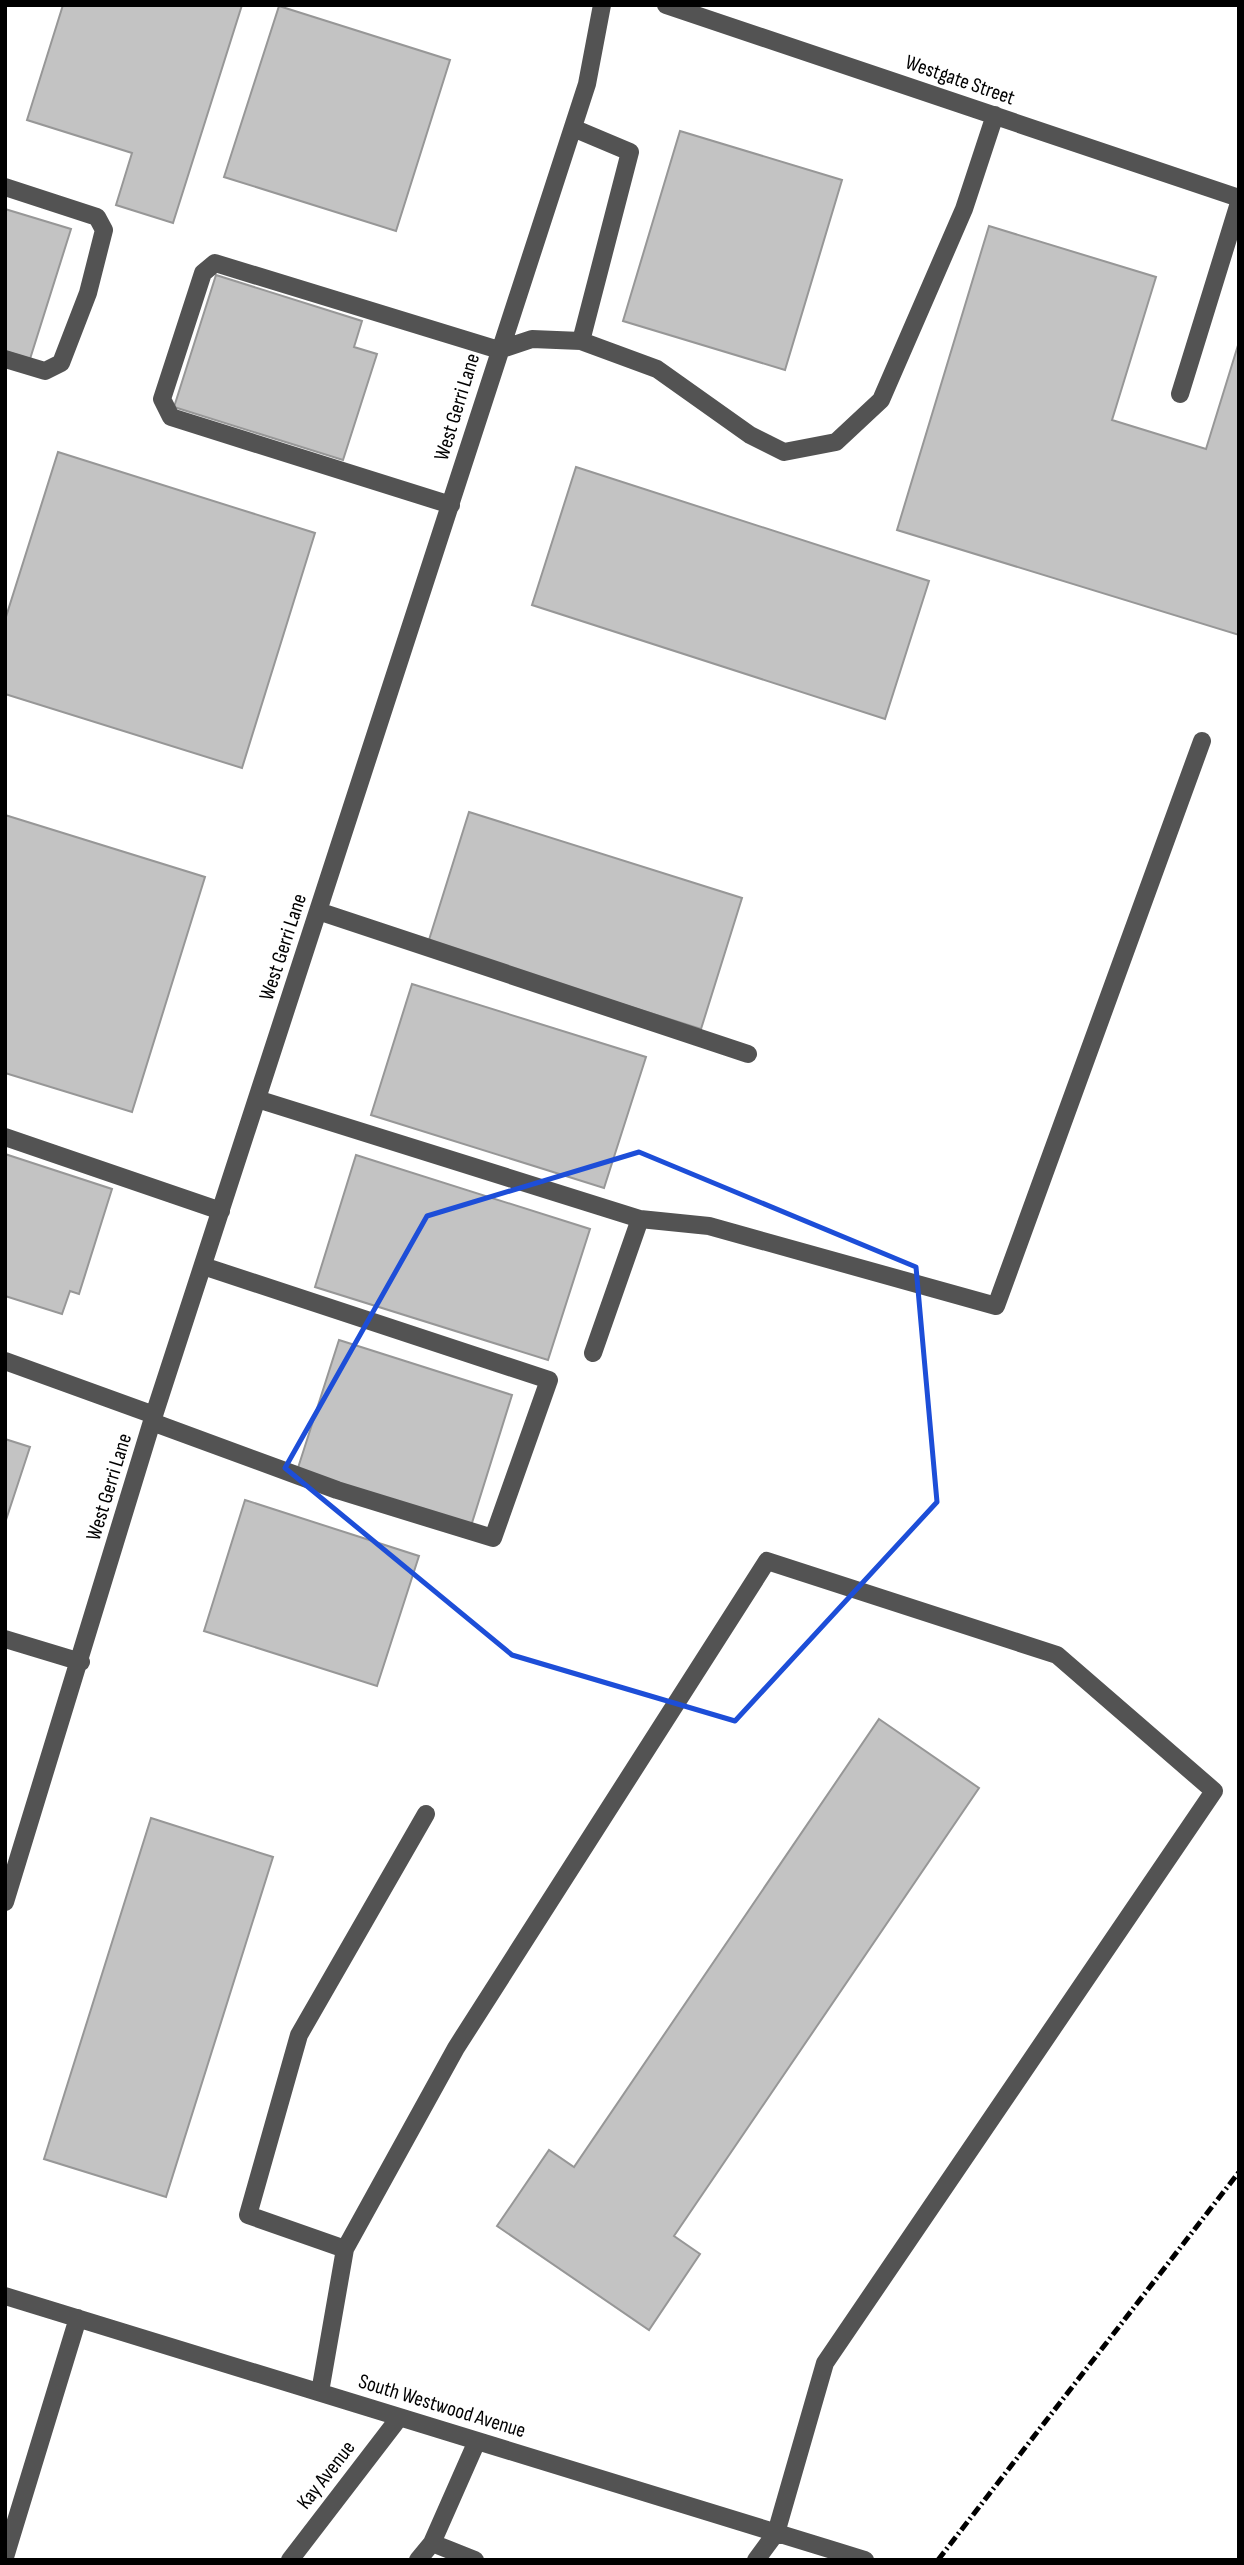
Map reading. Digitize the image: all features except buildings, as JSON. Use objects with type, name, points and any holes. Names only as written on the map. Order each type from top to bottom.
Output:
[{"type":"street","name":"West Gerri Lane","points":[[5,1902],[81,1662],[153,1419],[587,84],[602,5]]},
{"type":"street","name":"Westgate Street","points":[[666,5],[1239,198]]},
{"type":"street","points":[[451,505],[171,416],[162,399],[203,273],[215,263],[499,350],[532,339],[581,341],[657,369],[750,435],[784,452],[836,442],[881,400],[964,209],[995,116]]},
{"type":"street","points":[[573,128],[630,152],[581,341]]},
{"type":"street","points":[[5,187],[97,217],[104,230],[88,293],[61,363],[45,371],[5,359]]},
{"type":"street","points":[[1180,394],[1239,204]]},
{"type":"street","points":[[257,1099],[640,1219],[709,1226],[996,1306],[1202,741]]},
{"type":"street","points":[[318,911],[748,1054]]},
{"type":"street","points":[[5,1138],[221,1211]]},
{"type":"street","points":[[593,1353],[640,1219]]},
{"type":"street","points":[[5,1361],[337,1490],[493,1538],[549,1380],[202,1266]]},
{"type":"street","points":[[320,2392],[345,2249],[456,2048],[767,1561],[1057,1655],[1214,1791],[825,2363],[776,2533],[756,2560]]},
{"type":"street","points":[[5,1639],[81,1662]]},
{"type":"street","points":[[345,2249],[248,2215],[299,2035],[426,1814]]},
{"type":"street","name":"South Westwood Avenue","points":[[5,2296],[865,2560]]},
{"type":"street","points":[[5,2557],[78,2318]]},
{"type":"street","name":"Kay Avenue","points":[[290,2560],[399,2418]]},
{"type":"street","points":[[418,2560],[432,2543],[477,2441]]},
{"type":"street","points":[[432,2543],[475,2560]]},
{"type":"highlighted area","points":[[639,1152],[916,1267],[937,1502],[735,1721],[512,1655],[285,1468],[427,1216]]},
{"type":"railway","points":[[938,2560],[1239,2172]]}]
